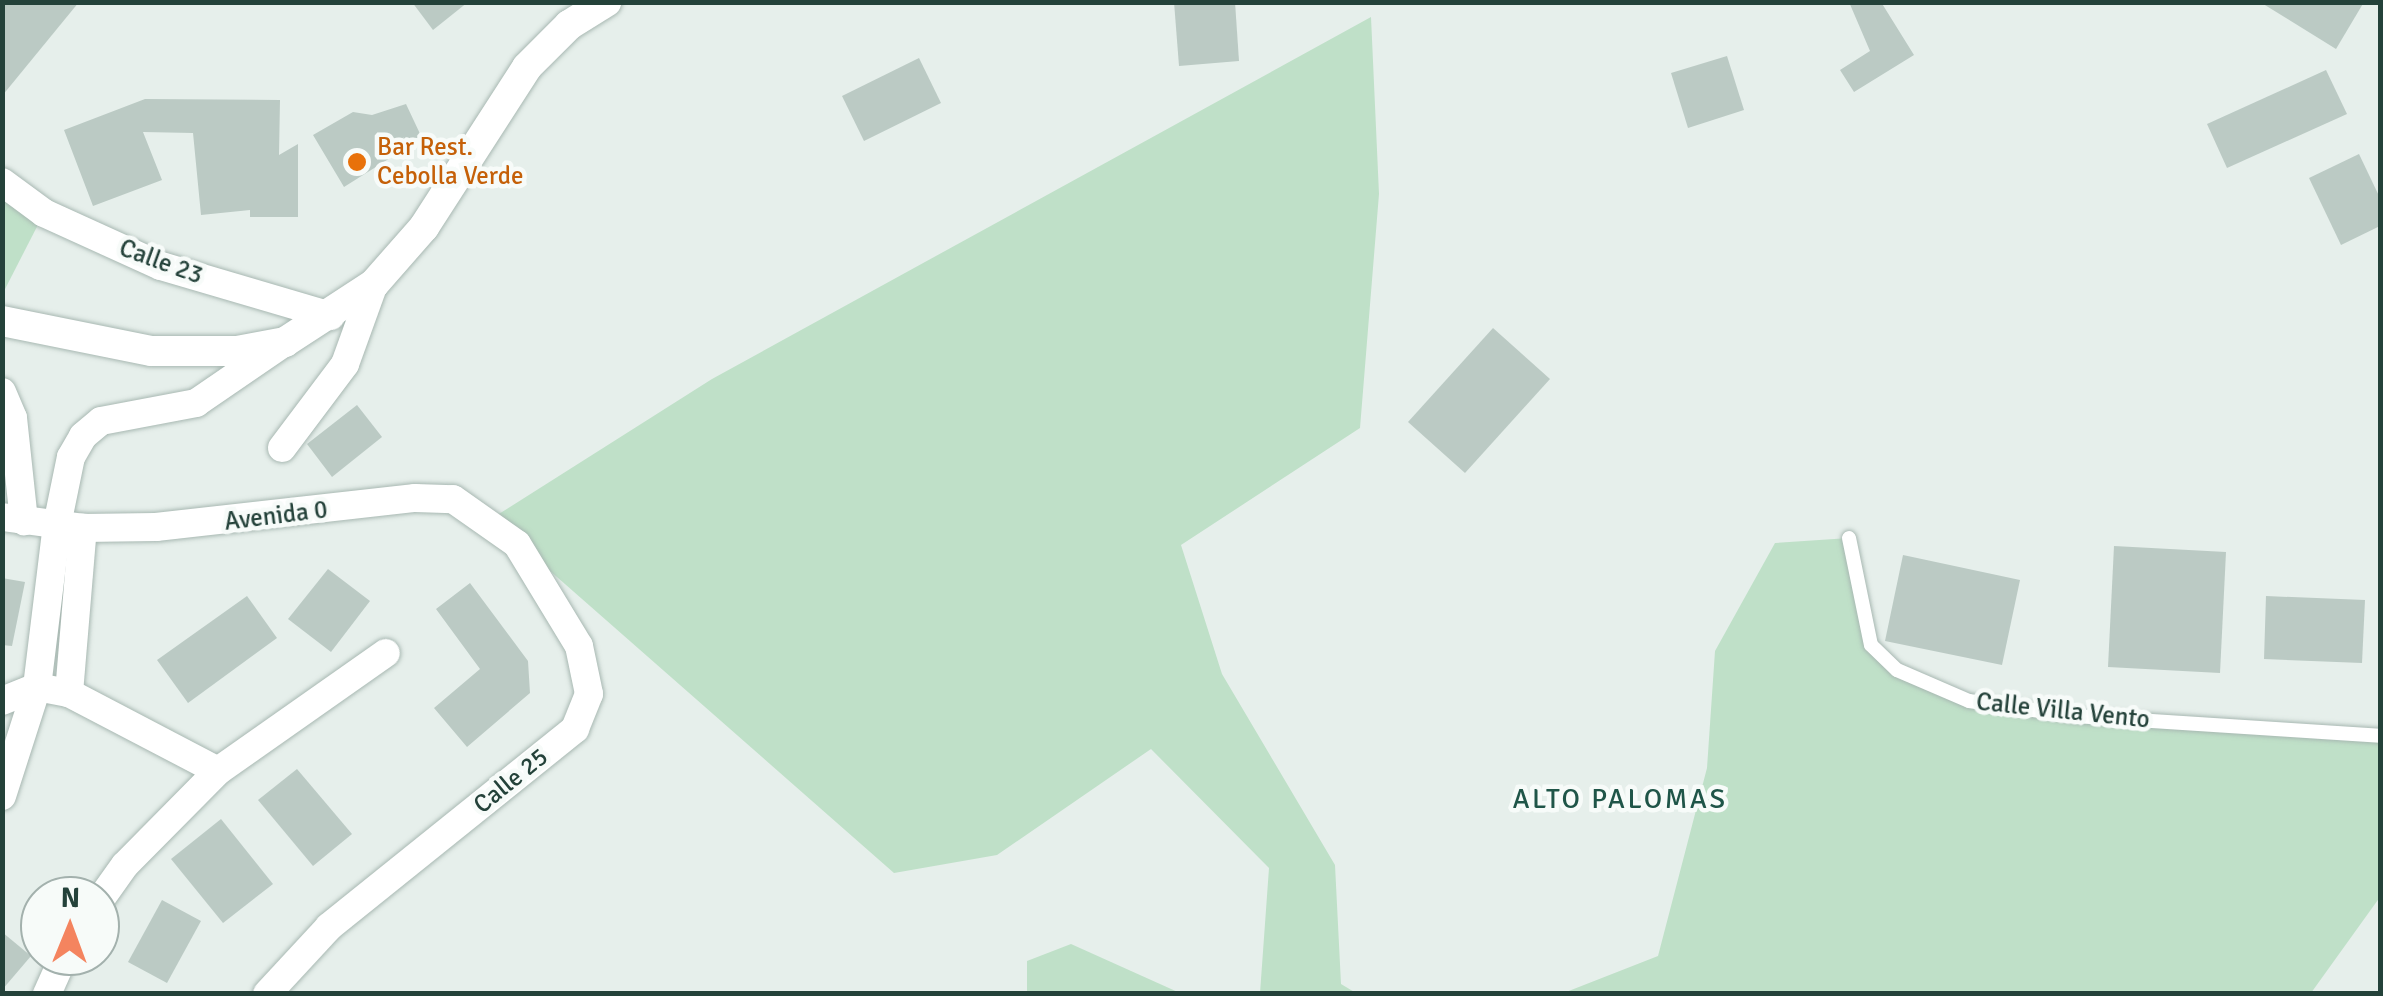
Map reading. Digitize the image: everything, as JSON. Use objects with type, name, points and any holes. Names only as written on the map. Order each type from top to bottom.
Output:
[{"type":"main road","points":[[2,321],[151,351],[238,351],[285,342],[331,316],[374,284],[424,228],[527,67],[569,25],[606,2]]},
{"type":"street","name":"Calle 23","points":[[2,182],[44,213],[161,266],[331,316]]},
{"type":"street","points":[[282,448],[345,364],[374,284]]},
{"type":"street","points":[[68,692],[71,456],[101,421],[196,403],[285,342]]},
{"type":"street","points":[[2,392],[14,418],[13,519]]},
{"type":"street","name":"Avenida 0","points":[[13,519],[70,526],[207,524],[415,498],[454,499],[491,519]]},
{"type":"street","name":"Calle 25","points":[[267,994],[330,927],[574,729],[589,694],[579,646],[518,544],[491,519]]},
{"type":"street","points":[[2,796],[37,687],[70,526]]},
{"type":"street","points":[[117,876],[218,771],[386,653]]},
{"type":"street","points":[[2,701],[37,687],[68,692],[218,771]]},
{"type":"lane","name":"Calle Villa Vento","points":[[1849,538],[1870,645],[1897,670],[1969,702],[2074,716],[2380,736]]},
{"type":"green space","points":[[1371,17],[1379,194],[1360,428],[1181,545],[1222,674],[1335,865],[1341,984],[1356,993],[1260,993],[1269,868],[1151,749],[997,855],[894,873],[491,519],[712,379]]},
{"type":"green space","points":[[3,182],[44,213],[3,293]]},
{"type":"green space","points":[[1849,538],[1871,645],[1897,670],[1969,701],[2380,736],[2380,897],[2311,993],[1561,994],[1658,956],[1707,768],[1715,651],[1775,543]]},
{"type":"green space","points":[[1071,944],[1180,993],[1027,993],[1027,961]]},
{"type":"building","points":[[2,2],[79,2],[2,96]]},
{"type":"building","points":[[412,2],[468,2],[433,30]]},
{"type":"building","points":[[1174,2],[1235,2],[1239,61],[1179,66]]},
{"type":"building","points":[[1849,2],[1881,2],[1914,55],[1854,92],[1840,70],[1870,51]]},
{"type":"building","points":[[2260,2],[2364,2],[2336,49]]},
{"type":"building","points":[[1727,56],[1744,110],[1688,128],[1671,73]]},
{"type":"building","points":[[919,58],[941,103],[864,141],[842,96]]},
{"type":"building","points":[[2326,70],[2347,114],[2227,168],[2207,124]]},
{"type":"building","points":[[145,99],[280,100],[279,155],[298,144],[298,217],[250,217],[250,210],[201,215],[193,133],[143,132],[162,180],[93,206],[64,130]]},
{"type":"building","name":"Bar Rest. Cebolla Verde","points":[[406,104],[422,138],[344,187],[313,135],[353,112],[372,115]]},
{"type":"building","points":[[2359,154],[2380,198],[2380,226],[2341,245],[2309,178]]},
{"type":"building","points":[[1493,328],[1550,379],[1465,473],[1408,422]]},
{"type":"building","points":[[357,405],[382,437],[332,477],[307,444]]},
{"type":"building","points":[[2114,546],[2226,552],[2220,673],[2108,667]]},
{"type":"building","points":[[1903,555],[2020,580],[2002,665],[1885,641]]},
{"type":"building","points":[[328,569],[370,601],[331,652],[288,619]]},
{"type":"building","points":[[2,578],[25,582],[12,646],[2,645]]},
{"type":"building","points":[[470,583],[528,661],[530,693],[467,747],[434,708],[480,669],[436,609]]},
{"type":"building","points":[[247,596],[277,638],[188,703],[157,660]]},
{"type":"building","points":[[2266,596],[2365,600],[2362,663],[2264,659]]},
{"type":"building","points":[[297,769],[352,834],[313,866],[258,800]]},
{"type":"building","points":[[221,819],[273,884],[223,923],[171,859]]},
{"type":"building","points":[[162,900],[201,921],[167,983],[128,962]]},
{"type":"building","points":[[2,932],[20,947],[20,969],[2,990]]},
{"type":"place","name":"Bar Rest. Cebolla Verde","points":[[357,162]]},
{"type":"district","name":"ALTO PALOMAS","points":[[1620,799]]}]
